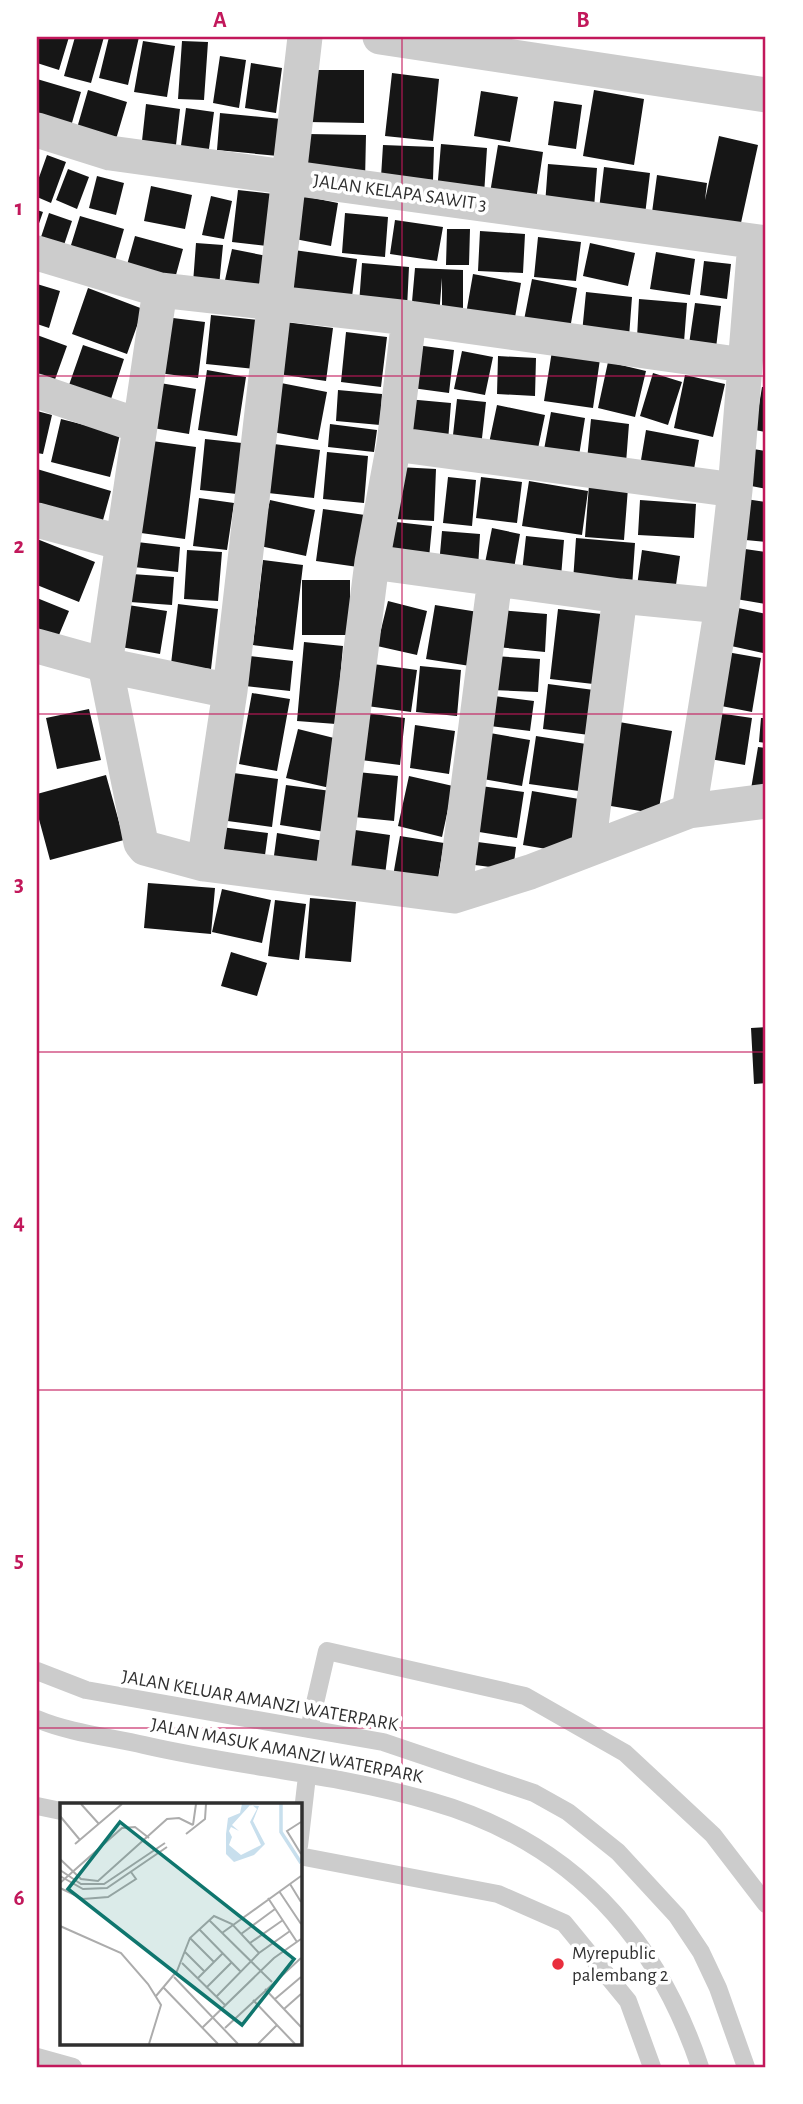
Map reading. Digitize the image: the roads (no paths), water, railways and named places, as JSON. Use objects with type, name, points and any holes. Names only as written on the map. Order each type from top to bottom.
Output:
[{"type":"street","points":[[204,864],[230,691],[305,37]]},
{"type":"street","points":[[392,38],[553,50],[766,95]]},
{"type":"street","name":"JALAN KELAPA SAWIT 3","points":[[37,130],[110,153],[761,243]]},
{"type":"street","points":[[689,811],[722,606],[735,490],[744,365],[761,243]]},
{"type":"street","points":[[37,253],[159,290],[409,318],[744,365]]},
{"type":"street","points":[[159,290],[105,665],[141,844],[150,852],[204,864],[454,896],[689,811],[766,801]]},
{"type":"street","points":[[332,880],[372,562],[394,444],[409,318]]},
{"type":"street","points":[[37,391],[140,426]]},
{"type":"street","points":[[394,444],[735,490]]},
{"type":"street","points":[[37,520],[123,543]]},
{"type":"street","points":[[372,562],[620,596],[722,606]]},
{"type":"street","points":[[454,896],[495,579]]},
{"type":"street","points":[[588,849],[620,596]]},
{"type":"street","points":[[37,646],[105,665],[230,691]]},
{"type":"lane","points":[[309,1729],[327,1651],[525,1696],[625,1752],[713,1835],[766,1904]]},
{"type":"lane","name":"JALAN KELUAR AMANZI WATERPARK","points":[[37,1671],[86,1690],[383,1742],[534,1793],[568,1812],[618,1852],[677,1916],[701,1952],[718,1988],[746,2067]]},
{"type":"lane","name":"JALAN MASUK AMANZI WATERPARK","points":[[37,1719],[180,1754],[430,1801],[484,1819],[553,1858],[608,1906],[640,1941],[666,1984],[687,2029],[699,2067]]},
{"type":"lane","points":[[301,1828],[307,1776]]},
{"type":"lane","points":[[37,1806],[60,1811]]},
{"type":"lane","points":[[301,1856],[498,1894],[564,1923],[628,2001],[652,2067]]},
{"type":"lane","points":[[37,2057],[73,2067]]},
{"type":"place","name":"Myrepublic palembang 2","points":[[558,1964]]}]
